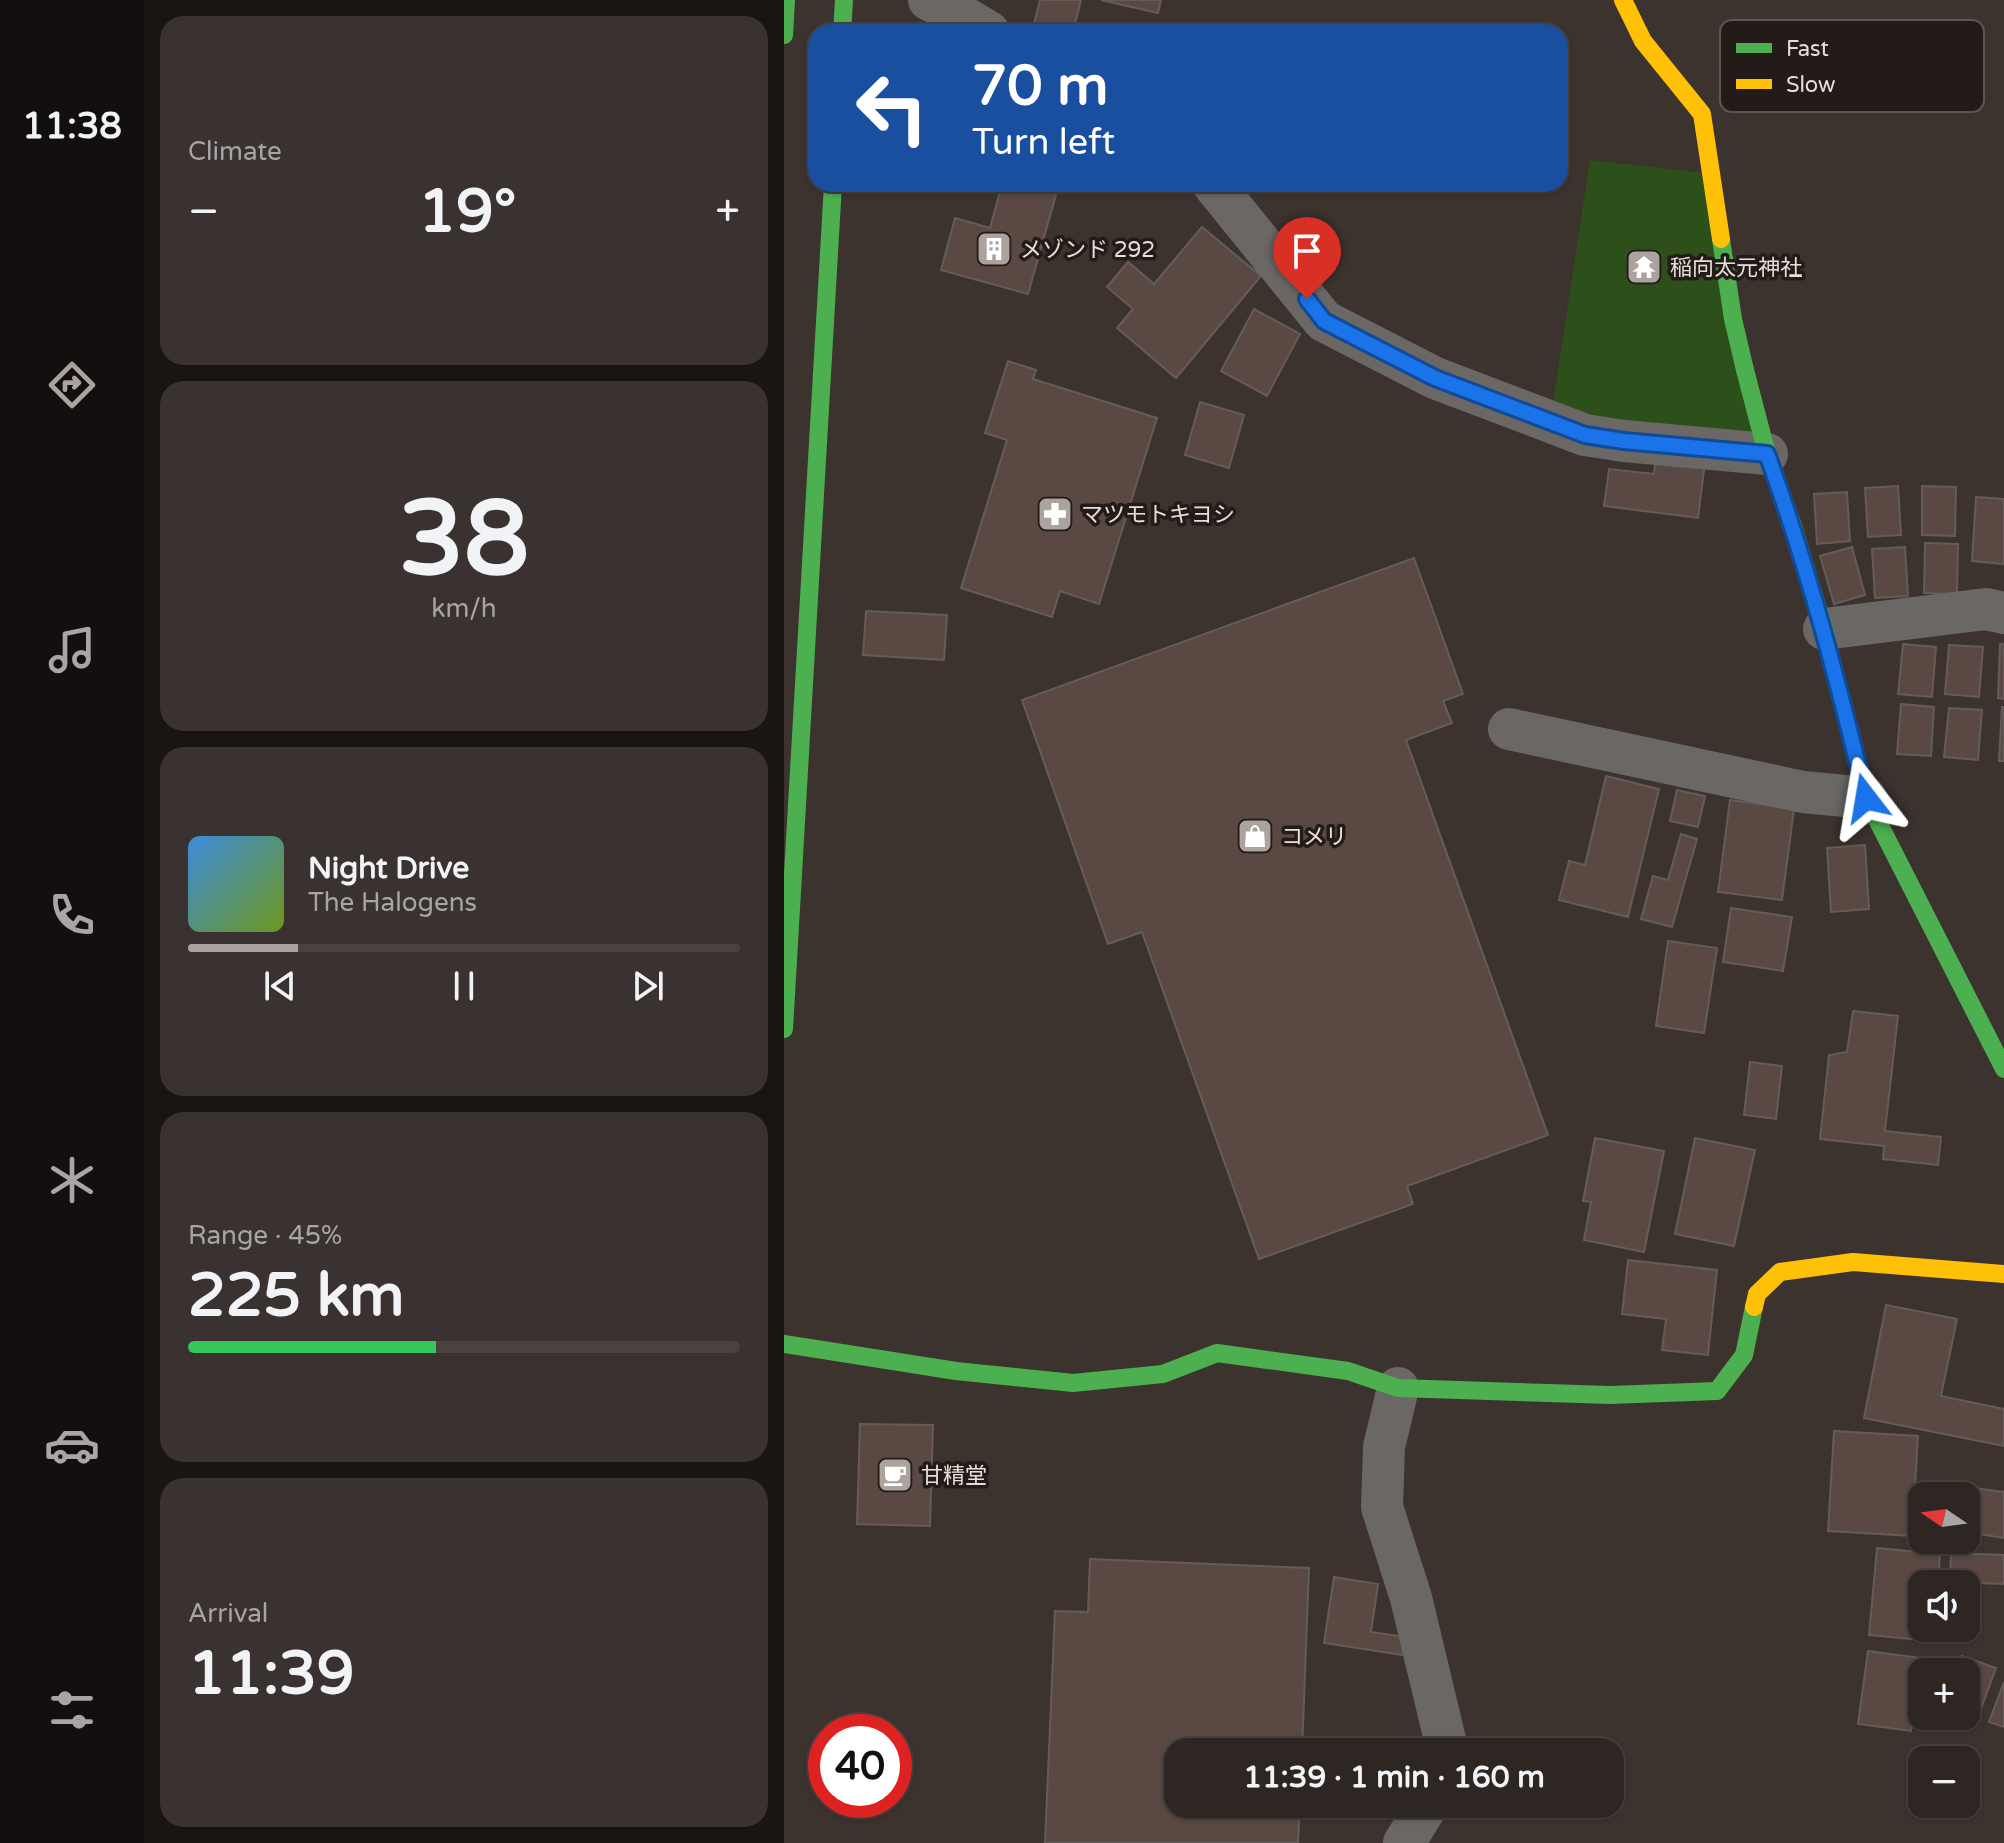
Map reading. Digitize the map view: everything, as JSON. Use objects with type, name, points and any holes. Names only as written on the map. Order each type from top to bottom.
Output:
[{"type":"main road","points":[[784,35],[786,0]]},
{"type":"main road","points":[[842,24],[844,0]]},
{"type":"main road","points":[[1623,0],[1643,41],[1702,114],[1733,319],[1767,454],[1793,526],[1824,629],[1866,798],[2004,1069]]},
{"type":"main road","points":[[784,1029],[833,192]]},
{"type":"main road","points":[[784,1344],[956,1371],[1073,1383],[1163,1374],[1217,1353],[1348,1371],[1398,1388],[1610,1395],[1717,1391],[1744,1355],[1757,1294],[1780,1272],[1853,1262],[2004,1274]]},
{"type":"street","points":[[929,0],[976,24]]},
{"type":"street","points":[[1219,192],[1324,321],[1435,378],[1585,435],[1767,454]]},
{"type":"street","points":[[1824,629],[1986,609],[2004,613]]},
{"type":"street","points":[[1509,729],[1803,792],[1866,798]]},
{"type":"street","points":[[1398,1388],[1384,1447],[1382,1507],[1411,1598],[1445,1738]]},
{"type":"street","points":[[1404,1843],[1419,1818]]},
{"type":"green space","points":[[1590,160],[1712,174],[1767,454],[1550,423]]},
{"type":"building","points":[[1040,0],[1081,0],[1075,24],[1034,24]]},
{"type":"building","points":[[1101,0],[1161,0],[1158,13]]},
{"type":"building","name":"メゾンド 292","points":[[1000,192],[1057,192],[1028,294],[941,270],[955,218],[990,228]]},
{"type":"building","points":[[1202,227],[1261,276],[1176,378],[1117,328],[1133,309],[1107,287],[1128,262],[1154,284]]},
{"type":"building","points":[[1254,309],[1300,334],[1267,396],[1221,371]]},
{"type":"building","name":"マツモトキヨシ","points":[[1008,361],[1036,370],[1033,379],[1157,418],[1099,604],[1060,591],[1052,617],[961,588],[1007,440],[985,433]]},
{"type":"building","points":[[1200,402],[1244,415],[1229,468],[1185,455]]},
{"type":"building","points":[[1656,456],[1705,462],[1698,518],[1604,506],[1609,469],[1654,474]]},
{"type":"building","points":[[1898,486],[1901,535],[1868,537],[1865,488]]},
{"type":"building","points":[[1922,486],[1956,487],[1955,536],[1922,535]]},
{"type":"building","points":[[1847,492],[1850,541],[1817,544],[1814,494]]},
{"type":"building","points":[[1976,497],[2004,499],[2004,564],[1972,561]]},
{"type":"building","points":[[1925,543],[1958,544],[1957,594],[1924,593]]},
{"type":"building","points":[[1852,547],[1865,595],[1834,604],[1820,556]]},
{"type":"building","points":[[1905,547],[1908,596],[1875,598],[1872,549]]},
{"type":"building","name":"コメリ","points":[[1414,558],[1463,694],[1443,701],[1452,723],[1406,740],[1548,1135],[1407,1186],[1413,1204],[1259,1259],[1142,932],[1108,944],[1022,700]]},
{"type":"building","points":[[866,611],[947,615],[944,660],[863,655]]},
{"type":"building","points":[[1903,644],[1936,647],[1932,697],[1898,694]]},
{"type":"building","points":[[2000,644],[2004,644],[2004,699],[1998,698]]},
{"type":"building","points":[[1949,645],[1983,647],[1979,697],[1945,694]]},
{"type":"building","points":[[1901,704],[1934,707],[1931,756],[1897,754]]},
{"type":"building","points":[[2002,707],[2004,761],[1999,761]]},
{"type":"building","points":[[1949,708],[1982,710],[1978,760],[1944,757]]},
{"type":"building","points":[[1606,776],[1659,789],[1628,917],[1559,900],[1569,861],[1585,865]]},
{"type":"building","points":[[1677,790],[1705,796],[1698,827],[1670,821]]},
{"type":"building","points":[[1730,800],[1794,809],[1782,900],[1718,892]]},
{"type":"building","points":[[1681,834],[1697,839],[1672,927],[1641,919],[1653,876],[1668,880]]},
{"type":"building","points":[[1865,845],[1869,909],[1831,912],[1827,848]]},
{"type":"building","points":[[1731,908],[1792,917],[1783,971],[1723,962]]},
{"type":"building","points":[[1668,941],[1717,948],[1704,1033],[1656,1026]]},
{"type":"building","points":[[1853,1011],[1898,1016],[1885,1131],[1941,1137],[1938,1165],[1883,1159],[1884,1146],[1820,1139],[1829,1055],[1847,1052]]},
{"type":"building","points":[[1750,1062],[1782,1066],[1776,1119],[1744,1115]]},
{"type":"building","points":[[1595,1138],[1664,1151],[1644,1252],[1584,1240],[1591,1202],[1583,1201]]},
{"type":"building","points":[[1695,1138],[1755,1150],[1734,1246],[1675,1234]]},
{"type":"building","points":[[1628,1260],[1717,1270],[1708,1355],[1662,1350],[1666,1319],[1622,1314]]},
{"type":"building","points":[[1886,1305],[1957,1319],[1941,1396],[2004,1409],[2004,1446],[1864,1418]]},
{"type":"building","name":"甘精堂","points":[[860,1424],[933,1425],[930,1526],[857,1524]]},
{"type":"building","points":[[1834,1431],[1918,1436],[1915,1482],[1908,1482],[1908,1536],[1828,1531]]},
{"type":"building","points":[[1980,1489],[2004,1492],[2004,1538],[1980,1534]]},
{"type":"building","points":[[1877,1548],[1908,1551],[1908,1554],[1940,1554],[1939,1570],[1908,1570],[1908,1639],[1869,1635]]},
{"type":"building","points":[[1951,1554],[2004,1555],[2004,1584],[1980,1583],[1980,1570],[1950,1570]]},
{"type":"building","points":[[1090,1559],[1309,1568],[1303,1738],[1164,1738],[1164,1818],[1299,1818],[1298,1843],[1045,1843],[1055,1611],[1088,1612]]},
{"type":"building","points":[[1334,1577],[1378,1584],[1371,1632],[1406,1637],[1403,1655],[1324,1643]]},
{"type":"building","points":[[1868,1651],[1921,1658],[1908,1658],[1908,1730],[1911,1731],[1858,1724]]},
{"type":"building","points":[[1980,1662],[1996,1668],[1980,1712]]},
{"type":"building","points":[[2004,1682],[2004,1727],[1989,1722]]},
{"type":"traffic: fast","points":[[784,35],[786,0]]},
{"type":"traffic: fast","points":[[842,24],[844,0]]},
{"type":"traffic: fast","points":[[784,1029],[833,192]]},
{"type":"traffic: fast","points":[[1721,239],[1733,319],[1745,370],[1767,454],[1793,526],[1824,629],[1866,798],[2004,1069]]},
{"type":"traffic: fast","points":[[784,1344],[956,1371],[1073,1383],[1163,1374],[1217,1353],[1348,1371],[1398,1388],[1610,1395],[1717,1391],[1744,1355],[1754,1307]]},
{"type":"traffic: slow","points":[[1623,0],[1643,41],[1702,114],[1721,239]]},
{"type":"traffic: slow","points":[[1754,1307],[1757,1294],[1780,1272],[1853,1262],[2004,1274]]},
{"type":"place","name":"メゾンド 292","points":[[994,249]]},
{"type":"place","name":"稲向太元神社","points":[[1644,267]]},
{"type":"place","name":"マツモトキヨシ","points":[[1055,514]]},
{"type":"place","name":"コメリ","points":[[1255,836]]},
{"type":"place","name":"甘精堂","points":[[895,1475]]},
{"type":"route","points":[[1307,299],[1324,321],[1435,378],[1585,435],[1767,454],[1793,526],[1824,629],[1866,798]]}]
